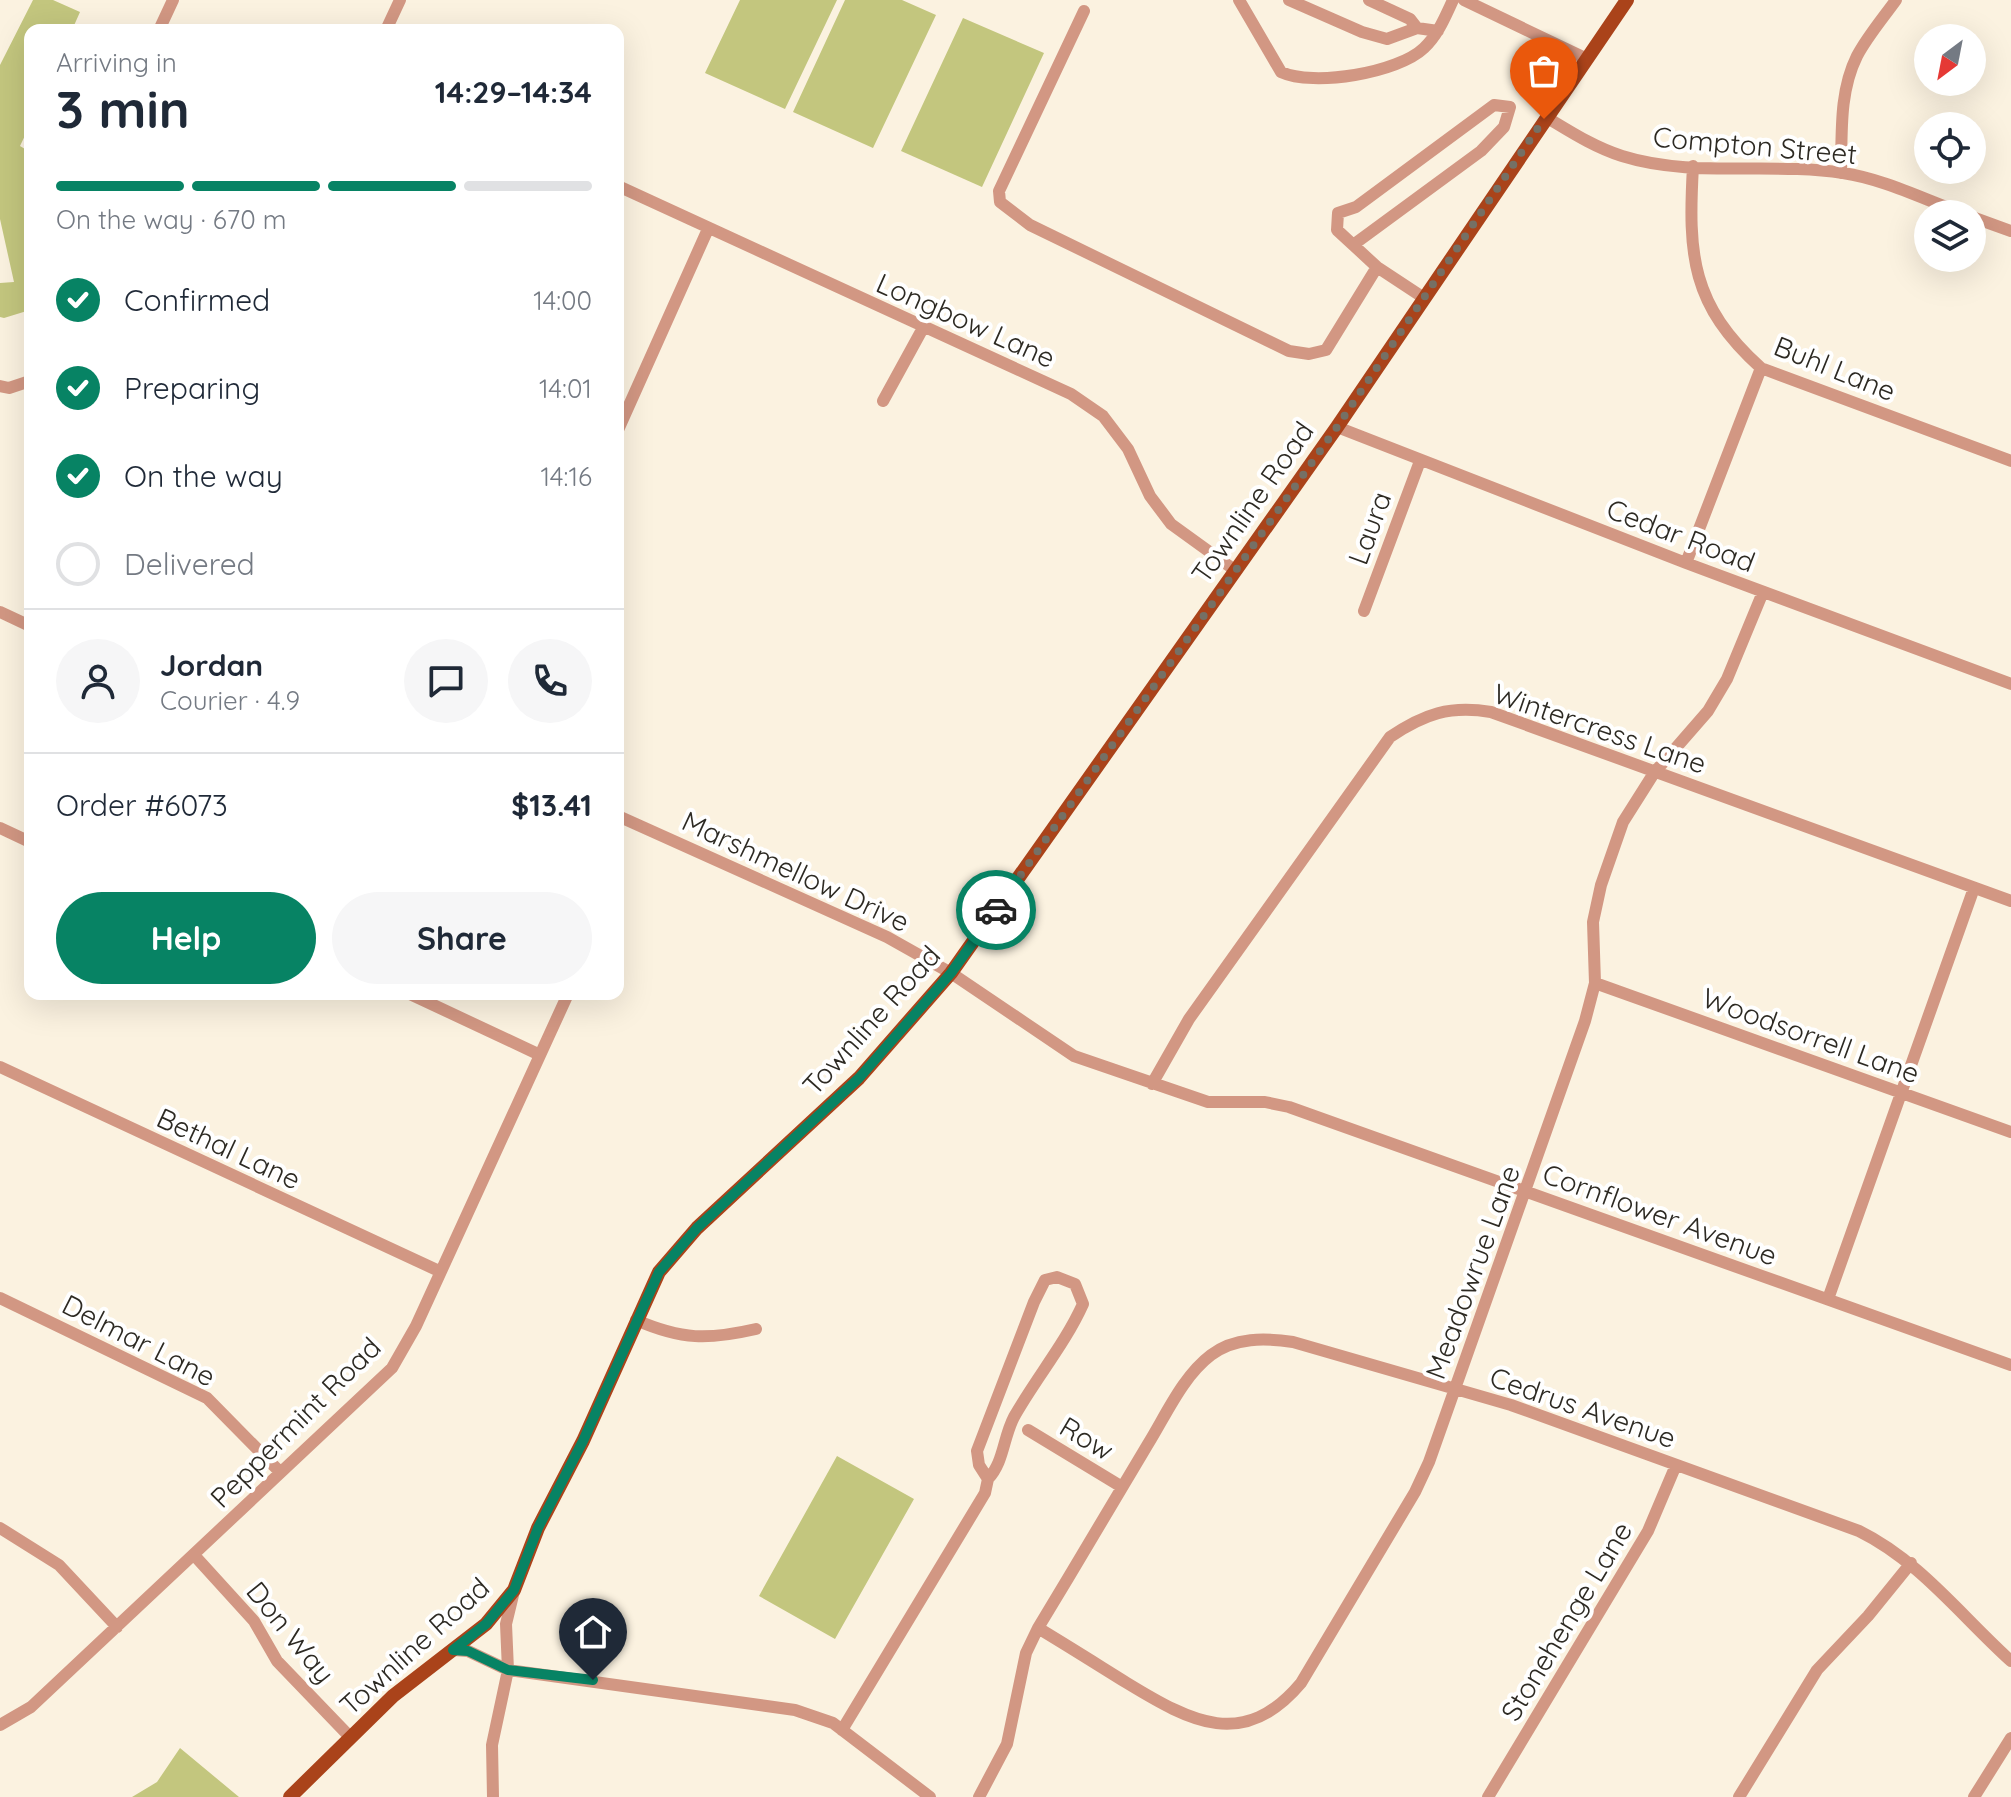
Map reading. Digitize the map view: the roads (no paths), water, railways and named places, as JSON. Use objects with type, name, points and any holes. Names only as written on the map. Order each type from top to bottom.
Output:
[{"type":"main road","name":"Townline Road","points":[[290,1797],[393,1696],[486,1624],[514,1590],[538,1528],[583,1441],[659,1272],[697,1228],[859,1078],[951,973],[1337,427],[1627,0]]},
{"type":"street","points":[[162,24],[173,0]]},
{"type":"street","points":[[389,24],[400,0]]},
{"type":"street","points":[[1239,0],[1268,54],[1281,72],[1294,78],[1345,77],[1394,64],[1421,51],[1438,31],[1453,0]]},
{"type":"street","points":[[1289,0],[1362,32],[1387,39],[1417,28],[1438,31]]},
{"type":"street","points":[[1369,0],[1410,19],[1417,28]]},
{"type":"street","points":[[1464,0],[1587,59]]},
{"type":"street","points":[[1841,173],[1842,113],[1847,82],[1857,56],[1896,0]]},
{"type":"street","points":[[1084,11],[999,191],[1000,202],[1030,225],[1289,351],[1309,354],[1326,350],[1377,267]]},
{"type":"street","points":[[1353,245],[1481,151],[1504,127],[1510,107],[1494,105],[1356,207],[1338,213],[1337,230],[1353,245],[1377,267],[1424,298]]},
{"type":"street","name":"Compton Street","points":[[1546,117],[1577,136],[1625,157],[1693,166],[1841,173],[1866,178],[1926,200]]},
{"type":"street","name":"Buhl Lane","points":[[1693,166],[1690,228],[1700,287],[1712,315],[1735,345],[1761,368],[2011,461]]},
{"type":"street","name":"Longbow Lane","points":[[624,189],[1071,394],[1103,416],[1128,449],[1150,496],[1171,524],[1236,571]]},
{"type":"street","points":[[1986,222],[2011,231]]},
{"type":"street","points":[[624,417],[708,229]]},
{"type":"street","points":[[883,401],[923,328]]},
{"type":"street","points":[[1686,563],[1761,368]]},
{"type":"street","points":[[0,386],[9,388],[24,383]]},
{"type":"street","name":"Cedar Road","points":[[1337,427],[1686,563],[2011,684]]},
{"type":"street","name":"Laura","points":[[1364,611],[1420,461]]},
{"type":"street","name":"Meadowrue Lane","points":[[1038,1628],[1170,1709],[1200,1722],[1246,1723],[1286,1701],[1301,1683],[1415,1492],[1455,1389],[1567,1080],[1595,983],[1593,922],[1601,885],[1623,822],[1654,773],[1708,711],[1727,679],[1763,592]]},
{"type":"street","points":[[0,612],[24,623]]},
{"type":"street","name":"Wintercress Lane","points":[[1152,1084],[1189,1019],[1390,737],[1415,720],[1441,710],[1463,707],[1491,712],[2011,901]]},
{"type":"street","name":"Marshmellow Drive","points":[[624,823],[887,937],[951,973],[1074,1056],[1152,1084]]},
{"type":"street","points":[[0,828],[24,839]]},
{"type":"street","points":[[1828,1299],[1974,888]]},
{"type":"street","name":"Woodsorrell Lane","points":[[1595,983],[2011,1132]]},
{"type":"street","points":[[423,1000],[540,1055]]},
{"type":"street","name":"Peppermint Road","points":[[0,1725],[31,1707],[392,1368],[416,1326],[565,1000]]},
{"type":"street","name":"Bethal Lane","points":[[0,1067],[439,1271]]},
{"type":"street","name":"Cornflower Avenue","points":[[1152,1084],[1208,1102],[1265,1102],[1289,1107],[2011,1365]]},
{"type":"street","points":[[842,1730],[985,1493],[988,1479],[1000,1467],[1003,1444],[1014,1418],[1074,1325],[1083,1304],[1075,1284],[1057,1277],[1045,1280],[1034,1302],[977,1451],[979,1465],[988,1479]]},
{"type":"street","name":"Delmar Lane","points":[[0,1298],[207,1398],[280,1472]]},
{"type":"street","points":[[636,1320],[667,1333],[697,1338],[756,1329]]},
{"type":"street","name":"Cedrus Avenue","points":[[979,1797],[1007,1744],[1022,1668],[1038,1628],[1188,1380],[1211,1355],[1236,1343],[1264,1338],[1293,1342],[1455,1389],[1859,1531],[1889,1546],[1911,1563],[2009,1657]]},
{"type":"street","name":"Row","points":[[1028,1430],[1122,1487]]},
{"type":"street","name":"Stonehenge Lane","points":[[1488,1797],[1648,1531],[1676,1465]]},
{"type":"street","points":[[0,1528],[59,1565],[117,1627]]},
{"type":"street","name":"Don Way","points":[[194,1555],[254,1621],[277,1661],[351,1738]]},
{"type":"street","points":[[1739,1797],[1817,1670],[1868,1616],[1911,1563]]},
{"type":"street","points":[[493,1797],[492,1745],[508,1670],[506,1624],[514,1590]]},
{"type":"street","points":[[453,1650],[468,1651],[508,1670],[795,1710],[842,1730],[930,1797]]},
{"type":"street","points":[[1974,1797],[2011,1738]]}]
